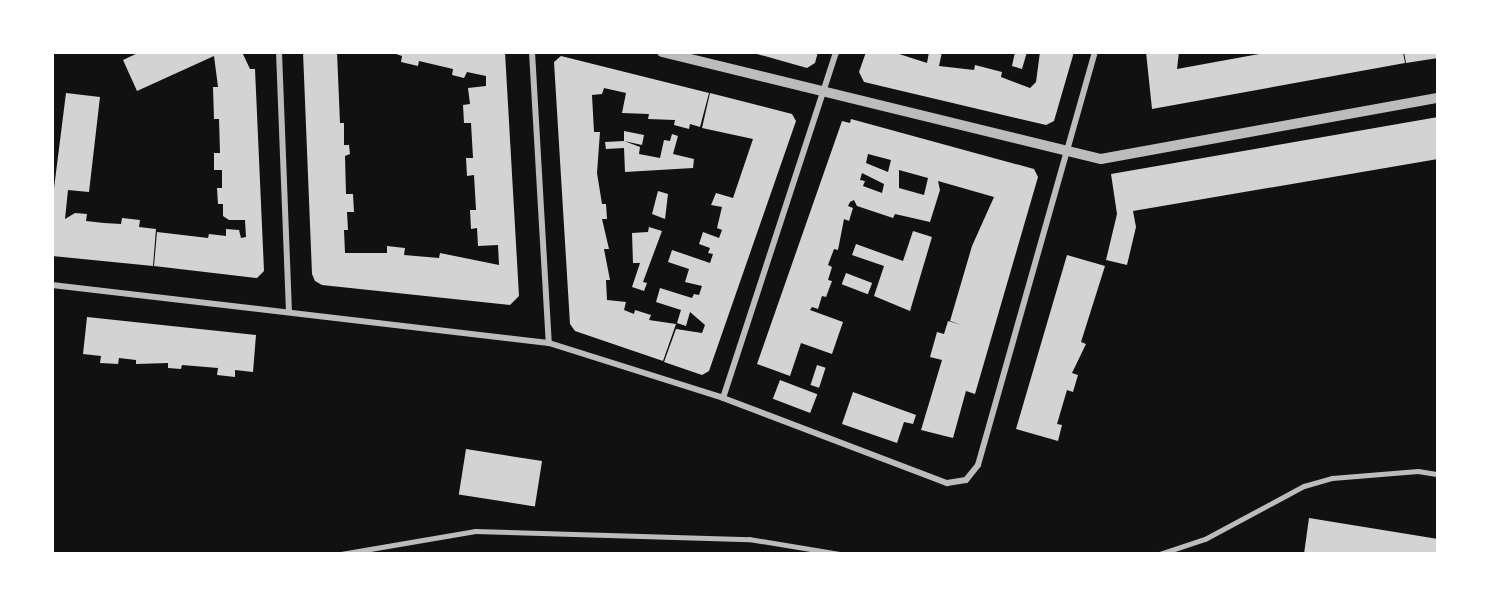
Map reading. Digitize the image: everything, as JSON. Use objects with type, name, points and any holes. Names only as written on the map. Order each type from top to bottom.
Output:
[{"type":"street","points":[[279,52],[289,312]]},
{"type":"street","points":[[532,52],[549,343]]},
{"type":"street","points":[[662,52],[1101,159],[1437,98]]},
{"type":"street","points":[[723,398],[836,52]]},
{"type":"street","points":[[52,285],[549,343],[723,398],[947,483],[966,480],[978,465],[1095,52]]},
{"type":"lane","points":[[1160,554],[1205,539],[1304,486],[1332,478],[1418,471],[1437,474]]},
{"type":"lane","points":[[341,554],[475,531],[749,539],[841,554]]},
{"type":"building","points":[[140,52],[242,52],[250,69],[255,69],[264,271],[257,278],[154,266],[157,232],[208,238],[209,234],[226,236],[226,229],[239,230],[241,238],[246,237],[245,220],[229,220],[223,216],[223,204],[218,204],[217,188],[222,188],[222,170],[214,170],[214,153],[220,153],[219,119],[214,119],[213,87],[218,87],[214,56],[137,91],[123,60]]},
{"type":"building","points":[[303,52],[337,52],[340,123],[344,123],[344,145],[349,145],[350,154],[345,156],[346,194],[353,194],[354,212],[347,212],[348,230],[344,230],[345,253],[387,253],[387,246],[405,248],[404,255],[439,258],[440,253],[499,265],[498,245],[478,246],[477,228],[471,229],[470,210],[476,210],[474,175],[467,176],[466,158],[473,158],[471,123],[464,123],[463,105],[470,104],[468,88],[486,86],[486,76],[467,72],[464,78],[452,75],[453,69],[419,61],[418,66],[401,62],[402,56],[393,53],[505,52],[519,296],[510,305],[322,285],[315,281],[312,274]]},
{"type":"building","points":[[750,52],[818,52],[815,63],[807,68]]},
{"type":"building","points":[[866,52],[893,52],[927,63],[929,52],[942,52],[939,66],[974,70],[975,65],[1002,72],[1001,77],[1030,88],[1036,82],[1040,52],[1074,52],[1054,121],[1046,125],[864,82],[859,72]]},
{"type":"building","points":[[1015,52],[1027,52],[1022,69],[1012,66]]},
{"type":"building","points":[[1146,52],[1179,52],[1177,69],[1270,52],[1403,52],[1405,63],[1152,109]]},
{"type":"building","points":[[1404,52],[1438,52],[1438,58],[1406,63]]},
{"type":"building","points":[[561,56],[709,93],[700,127],[690,124],[689,129],[674,125],[675,120],[648,119],[649,114],[622,113],[626,93],[604,88],[602,94],[592,95],[594,132],[600,132],[597,173],[602,204],[606,204],[607,219],[602,219],[609,249],[604,249],[610,280],[606,280],[607,300],[626,302],[624,310],[634,314],[635,310],[651,315],[649,320],[676,324],[663,361],[575,331],[570,324],[554,62]]},
{"type":"building","points":[[66,93],[100,97],[89,192],[68,190],[65,219],[75,213],[87,214],[86,221],[104,223],[121,224],[122,218],[140,220],[139,227],[156,229],[153,266],[52,256],[52,204]]},
{"type":"building","points":[[710,93],[792,114],[796,121],[709,371],[702,375],[664,362],[676,329],[702,333],[705,325],[690,312],[686,326],[677,323],[681,310],[656,302],[660,288],[692,298],[694,294],[699,295],[702,286],[685,282],[689,269],[668,262],[672,250],[710,263],[713,254],[708,253],[710,248],[699,244],[703,232],[719,238],[722,230],[717,228],[722,207],[711,205],[716,193],[733,198],[753,139],[702,128]]},
{"type":"building","points":[[1438,117],[1438,159],[1133,211],[1136,227],[1127,265],[1106,260],[1117,214],[1111,174]]},
{"type":"building","points":[[851,119],[1034,169],[1038,177],[975,394],[966,391],[953,438],[921,430],[942,360],[930,357],[937,332],[944,334],[948,321],[962,325],[950,321],[972,246],[994,197],[938,181],[940,190],[930,222],[895,214],[893,218],[857,206],[854,200],[850,202],[848,206],[853,208],[849,221],[844,219],[838,250],[834,249],[828,265],[832,267],[828,280],[832,281],[826,297],[822,296],[818,309],[812,307],[810,310],[843,322],[832,354],[801,343],[790,376],[757,364],[842,121],[850,123]],"holes":[[[868,154],[891,160],[888,172],[866,163]],[[899,170],[928,178],[924,195],[899,188]],[[862,173],[884,184],[882,193],[863,186],[865,181],[860,180]]]},
{"type":"building","points":[[624,131],[644,135],[642,145],[624,141]]},
{"type":"building","points":[[672,134],[678,136],[673,154],[694,159],[693,168],[625,172],[624,148],[606,149],[605,142],[624,141],[640,147],[639,154],[660,158],[664,140],[670,141]]},
{"type":"building","points":[[658,191],[668,194],[665,219],[652,214]]},
{"type":"building","points":[[649,227],[662,231],[643,282],[647,283],[644,291],[632,287],[640,263],[633,263],[632,233],[648,232]]},
{"type":"building","points":[[913,231],[932,237],[910,311],[874,296],[884,266],[852,255],[856,244],[903,261]]},
{"type":"building","points":[[1067,255],[1105,266],[1081,342],[1086,344],[1072,373],[1078,375],[1073,392],[1067,390],[1057,424],[1062,425],[1058,441],[1016,429]]},
{"type":"building","points":[[846,273],[872,283],[868,294],[842,284]]},
{"type":"building","points":[[87,317],[256,335],[253,372],[235,370],[235,377],[217,375],[218,368],[182,365],[181,369],[168,368],[168,363],[136,364],[136,360],[119,358],[118,364],[100,363],[101,356],[83,354]]},
{"type":"building","points":[[817,365],[826,368],[819,388],[811,385]]},
{"type":"building","points":[[780,380],[817,394],[810,413],[773,399]]},
{"type":"building","points":[[853,392],[916,415],[913,424],[904,422],[897,443],[842,424]]},
{"type":"building","points":[[466,449],[542,461],[535,506],[459,494]]},
{"type":"building","points":[[1309,518],[1438,539],[1438,554],[1304,554]]}]
